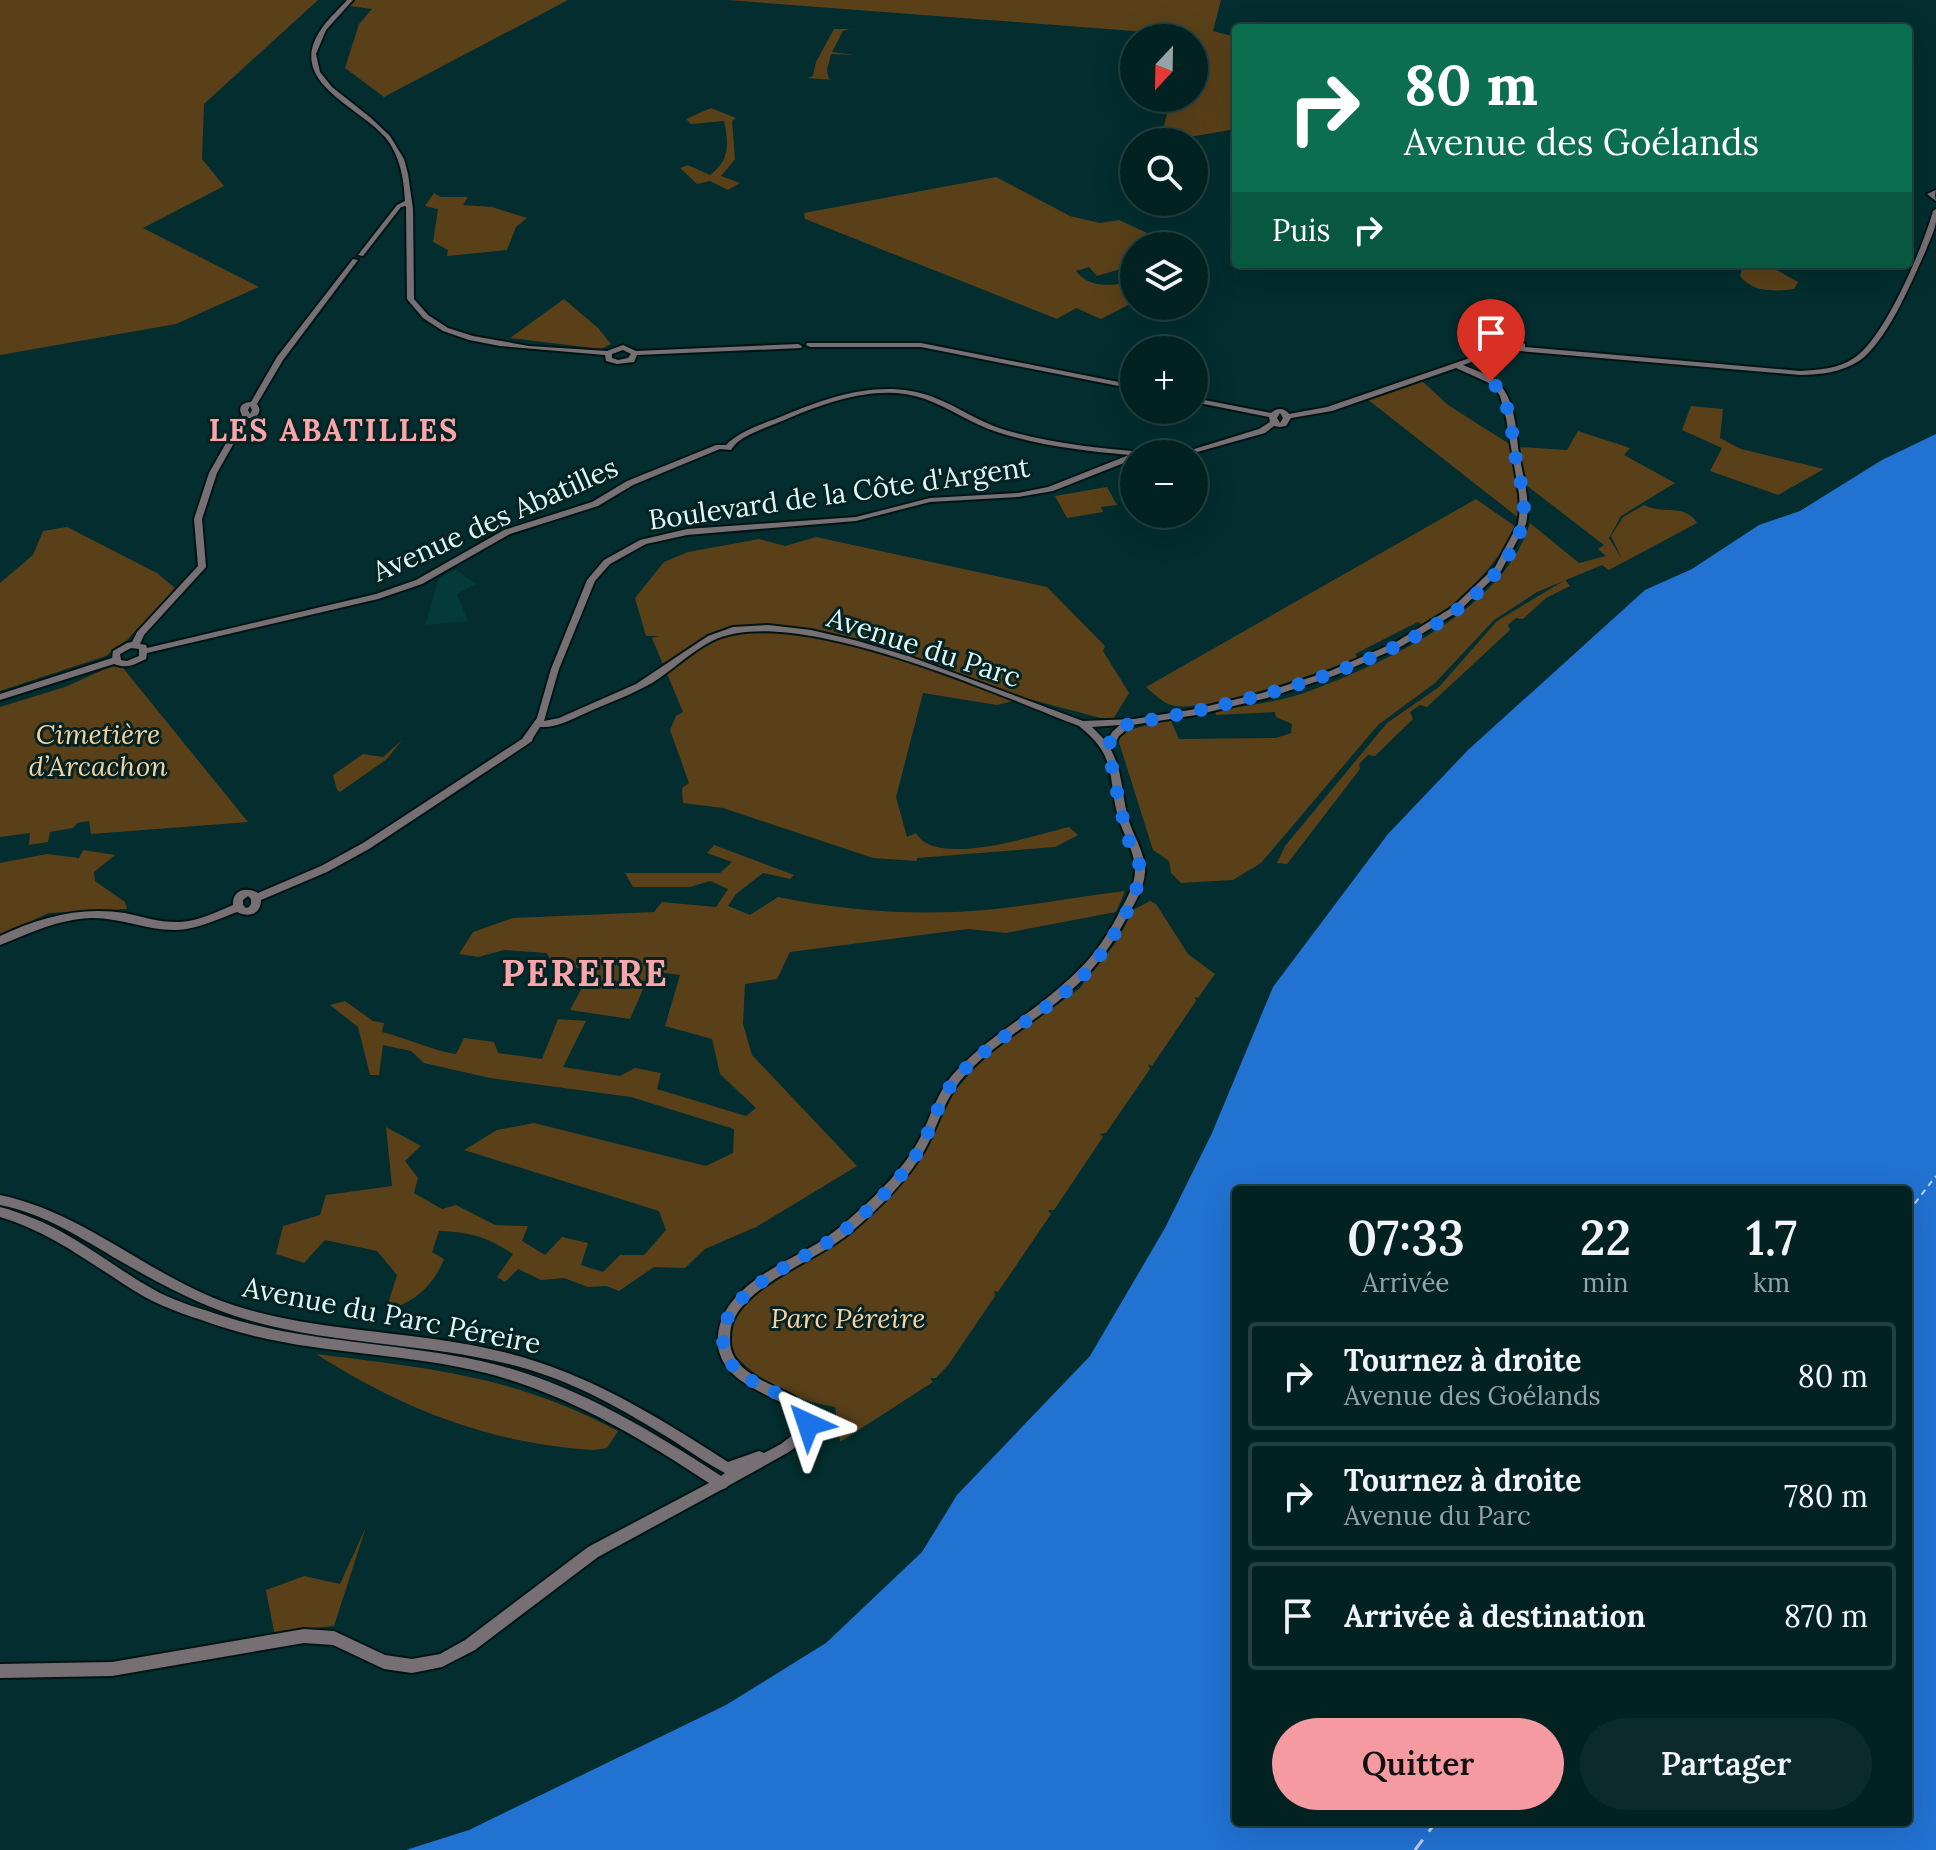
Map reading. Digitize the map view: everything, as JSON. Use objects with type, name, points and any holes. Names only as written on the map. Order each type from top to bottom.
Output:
[{"type":"main road","points":[[350,0],[326,24],[316,40],[315,66],[340,99],[386,134],[396,147],[404,167],[411,299],[428,321],[442,329],[478,339],[608,353],[623,347],[635,353],[798,346],[805,343],[921,345],[1120,384]]},
{"type":"main road","points":[[1936,192],[1930,194],[1936,199]]},
{"type":"main road","points":[[136,644],[140,634],[202,567],[198,519],[213,473],[246,415],[242,409],[253,405],[280,359],[399,206],[407,203]]},
{"type":"main road","points":[[1208,403],[1285,422],[1289,416],[1329,409],[1506,348],[1800,373],[1841,367],[1856,361],[1873,345],[1932,234],[1936,211]]},
{"type":"main road","points":[[386,222],[407,218]]},
{"type":"main road","points":[[608,353],[610,360],[617,362],[631,360],[635,353]]},
{"type":"main road","name":"Avenue du Parc","points":[[542,724],[580,712],[654,677],[707,639],[731,630],[775,627],[875,649],[1082,724],[1116,728],[1296,688],[1327,676],[1402,643],[1436,623],[1485,583],[1506,557],[1521,526],[1522,488],[1506,398],[1491,381],[1457,365]]},
{"type":"main road","name":"Avenue des Abatilles","points":[[115,660],[132,663],[145,651],[378,596],[419,582],[507,532],[595,504],[630,483],[719,447],[728,448],[733,440],[823,403],[901,391],[958,408],[1009,433],[1120,456]]},
{"type":"main road","points":[[1208,447],[1262,431],[1274,418]]},
{"type":"main road","name":"Boulevard de la Côte d'Argent","points":[[542,724],[545,701],[591,580],[607,562],[643,542],[687,532],[856,519],[930,500],[1026,494],[1050,489],[1120,456]]},
{"type":"main road","points":[[136,644],[145,651]]},
{"type":"main road","points":[[0,697],[115,660],[119,649],[136,644]]},
{"type":"main road","points":[[0,941],[38,923],[68,916],[119,916],[175,927],[190,925],[237,908],[237,901],[243,895],[258,897],[324,869],[366,846],[525,742],[542,724]]},
{"type":"main road","name":"Avenue du Parc","points":[[1082,724],[1104,742]]},
{"type":"main road","points":[[0,1671],[112,1669],[264,1640],[304,1636],[334,1638],[384,1662],[412,1666],[442,1660],[470,1645],[593,1552],[722,1484],[785,1448],[806,1432],[808,1413],[798,1403],[736,1370],[723,1346],[726,1327],[743,1296],[776,1270],[834,1239],[859,1218],[905,1170],[960,1074],[996,1042],[1051,1004],[1100,956],[1125,913],[1139,880],[1140,867],[1124,824],[1104,742],[1116,728]]},
{"type":"main road","name":"Avenue du Parc Péreire","points":[[0,1200],[49,1213],[163,1280],[235,1311],[285,1324],[501,1357],[545,1369],[620,1401],[727,1468]]},
{"type":"main road","name":"Avenue du Parc Péreire","points":[[0,1212],[40,1223],[152,1295],[226,1322],[279,1336],[482,1367],[542,1385],[611,1414],[722,1484]]},
{"type":"main road","points":[[722,1484],[727,1468],[785,1448]]},
{"type":"shaded area","points":[[455,569],[476,584],[457,594],[468,621],[425,625],[439,578]]},
{"type":"green space","points":[[0,0],[318,0],[204,104],[202,159],[224,186],[143,228],[259,287],[176,324],[0,355]]},
{"type":"green space","points":[[355,0],[568,0],[384,97],[345,68],[359,24],[372,9],[349,6]]},
{"type":"green space","points":[[727,0],[1221,0],[1213,31],[1232,36],[1232,130],[1208,134],[1208,128],[1164,128],[1168,112],[1208,112],[1208,24],[1120,24],[1120,30]]},
{"type":"green space","points":[[834,29],[850,29],[843,31],[832,52],[854,55],[831,54],[827,70],[829,79],[834,80],[807,78],[813,76],[816,62]]},
{"type":"green space","points":[[711,108],[736,118],[732,121],[735,159],[721,176],[740,183],[728,190],[710,181],[697,184],[680,168],[688,165],[710,175],[725,157],[727,137],[724,121],[691,124],[686,119]]},
{"type":"green space","points":[[996,177],[1070,216],[1100,223],[1119,220],[1145,232],[1120,232],[1120,269],[1097,276],[1089,267],[1076,271],[1081,277],[1095,283],[1120,283],[1120,309],[1101,319],[1076,308],[1057,319],[805,219],[804,213]]},
{"type":"green space","points":[[434,193],[441,197],[468,197],[463,205],[492,207],[527,218],[516,227],[507,250],[447,256],[448,250],[433,242],[438,209],[425,206]]},
{"type":"green space","points":[[1742,269],[1775,269],[1798,282],[1794,289],[1757,288],[1740,276]]},
{"type":"green space","points":[[564,299],[598,328],[611,344],[601,349],[510,338]]},
{"type":"green space","points":[[1421,380],[1448,405],[1511,445],[1520,519],[1367,399]]},
{"type":"green space","points":[[1691,406],[1723,409],[1720,438],[1741,449],[1824,469],[1778,495],[1710,471],[1722,448],[1682,430]]},
{"type":"green space","points":[[1578,431],[1630,448],[1624,455],[1675,483],[1621,516],[1609,538],[1622,559],[1611,536],[1623,517],[1644,505],[1686,513],[1697,523],[1609,570],[1602,565],[1537,592],[1494,620],[1435,683],[1378,725],[1261,863],[1233,880],[1181,883],[1171,873],[1169,861],[1153,850],[1117,736],[1170,719],[1179,739],[1276,738],[1291,733],[1292,724],[1276,717],[1275,712],[1216,715],[1215,711],[1301,694],[1375,664],[1440,628],[1470,606],[1496,581],[1516,553],[1530,523],[1579,563],[1606,556],[1598,549],[1604,545],[1522,482],[1519,447],[1567,450]]},
{"type":"green space","points":[[1107,487],[1117,505],[1101,507],[1103,512],[1067,518],[1055,496]]},
{"type":"green space","points":[[1476,499],[1516,527],[1498,556],[1476,582],[1424,626],[1418,622],[1355,654],[1358,658],[1292,681],[1209,704],[1171,705],[1146,687]]},
{"type":"green space","points":[[67,527],[157,573],[176,589],[127,640],[106,656],[0,691],[0,583],[33,555],[43,531]]},
{"type":"green space","points":[[816,537],[1047,587],[1105,646],[1103,651],[1129,693],[1112,721],[1025,698],[997,705],[923,693],[896,797],[907,837],[916,833],[927,843],[944,848],[988,846],[1069,827],[1078,835],[1055,847],[917,858],[917,861],[873,858],[723,808],[683,803],[682,788],[689,783],[670,730],[676,716],[683,712],[652,638],[659,636],[646,636],[635,598],[664,562],[688,552],[759,539],[785,546]]},
{"type":"green space","points":[[1565,580],[1570,586],[1546,598],[1523,619],[1516,618],[1508,625],[1510,630],[1427,707],[1420,705],[1410,712],[1413,719],[1375,756],[1368,755],[1359,764],[1360,769],[1287,864],[1277,863],[1285,846],[1387,723],[1439,687],[1497,621]]},
{"type":"green space","name":"Cimetière d’Arcachon","points":[[112,666],[123,668],[248,822],[91,834],[89,821],[50,832],[48,842],[29,845],[30,833],[0,837],[0,707],[65,687]]},
{"type":"green space","points":[[402,740],[387,759],[340,792],[337,790],[333,775],[363,754],[383,757]]},
{"type":"green space","points":[[714,845],[794,875],[790,879],[763,873],[736,894],[728,906],[750,915],[778,897],[855,909],[959,912],[1125,891],[1116,912],[1006,933],[968,929],[790,952],[777,979],[745,984],[743,1024],[752,1055],[857,1166],[756,1227],[705,1249],[685,1268],[654,1267],[619,1291],[606,1286],[588,1287],[564,1278],[541,1280],[518,1269],[505,1282],[497,1277],[513,1254],[478,1236],[439,1231],[432,1252],[444,1259],[435,1277],[414,1298],[386,1310],[397,1275],[377,1251],[325,1240],[304,1263],[276,1254],[283,1226],[320,1215],[326,1195],[392,1186],[386,1127],[421,1146],[405,1161],[418,1178],[414,1193],[442,1209],[456,1205],[495,1225],[528,1226],[522,1241],[545,1255],[562,1237],[588,1243],[581,1265],[603,1272],[620,1255],[644,1255],[666,1230],[659,1211],[464,1150],[497,1130],[534,1123],[706,1166],[733,1153],[734,1129],[631,1097],[490,1078],[424,1063],[411,1051],[383,1045],[379,1075],[370,1075],[358,1027],[330,1005],[345,1001],[373,1021],[384,1023],[382,1032],[456,1054],[464,1038],[494,1042],[498,1053],[542,1059],[558,1019],[586,1021],[563,1067],[620,1076],[635,1068],[661,1073],[657,1089],[746,1116],[756,1108],[720,1074],[712,1039],[665,1026],[680,975],[651,971],[630,1019],[570,1010],[592,969],[554,967],[547,953],[504,950],[478,957],[459,954],[473,932],[513,918],[654,912],[662,902],[716,907],[728,889],[710,881],[690,887],[633,887],[625,873],[720,873],[732,862],[707,853]]},
{"type":"green space","points":[[83,850],[115,855],[94,872],[95,881],[125,902],[127,909],[49,913],[0,935],[0,863],[47,854],[79,858]]},
{"type":"green space","name":"Parc Péreire","points":[[1150,901],[1156,904],[1188,954],[1215,974],[1198,998],[1195,997],[1196,1001],[1152,1066],[1148,1064],[1150,1069],[1106,1133],[1100,1134],[1103,1137],[1054,1210],[1048,1210],[1051,1214],[998,1292],[994,1291],[995,1296],[949,1364],[936,1378],[930,1378],[933,1382],[840,1442],[835,1407],[805,1400],[777,1388],[752,1371],[730,1350],[730,1332],[741,1307],[763,1285],[846,1237],[901,1185],[927,1148],[954,1092],[980,1061],[1080,988],[1117,941],[1133,910]]},
{"type":"green space","points":[[316,1354],[434,1370],[507,1386],[580,1412],[618,1431],[607,1448],[594,1450],[519,1440],[483,1431],[415,1407]]},
{"type":"green space","points":[[366,1527],[334,1626],[274,1632],[266,1590],[304,1576],[340,1584]]},
{"type":"water","points":[[1936,434],[1936,1850],[406,1850],[469,1830],[726,1705],[826,1643],[922,1552],[957,1495],[1090,1356],[1165,1228],[1212,1133],[1273,987],[1388,834],[1468,750],[1645,590],[1692,569],[1759,525],[1800,511],[1882,460]]},
{"type":"ferry route","points":[[1912,1207],[1936,1176]]},
{"type":"ferry route","points":[[1415,1850],[1433,1826]]},
{"type":"district","name":"LES ABATILLES","points":[[334,430]]},
{"type":"district","name":"PEREIRE","points":[[585,973]]},
{"type":"route","points":[[808,1424],[808,1413],[798,1403],[753,1381],[730,1362],[723,1346],[726,1327],[743,1296],[776,1270],[834,1239],[859,1218],[905,1170],[920,1147],[947,1090],[960,1074],[996,1042],[1051,1004],[1082,977],[1100,956],[1119,926],[1134,893],[1140,867],[1129,843],[1121,812],[1109,747],[1115,734],[1128,724],[1296,688],[1327,676],[1402,643],[1436,623],[1485,583],[1506,557],[1523,518],[1522,488],[1506,398],[1491,381]]}]
